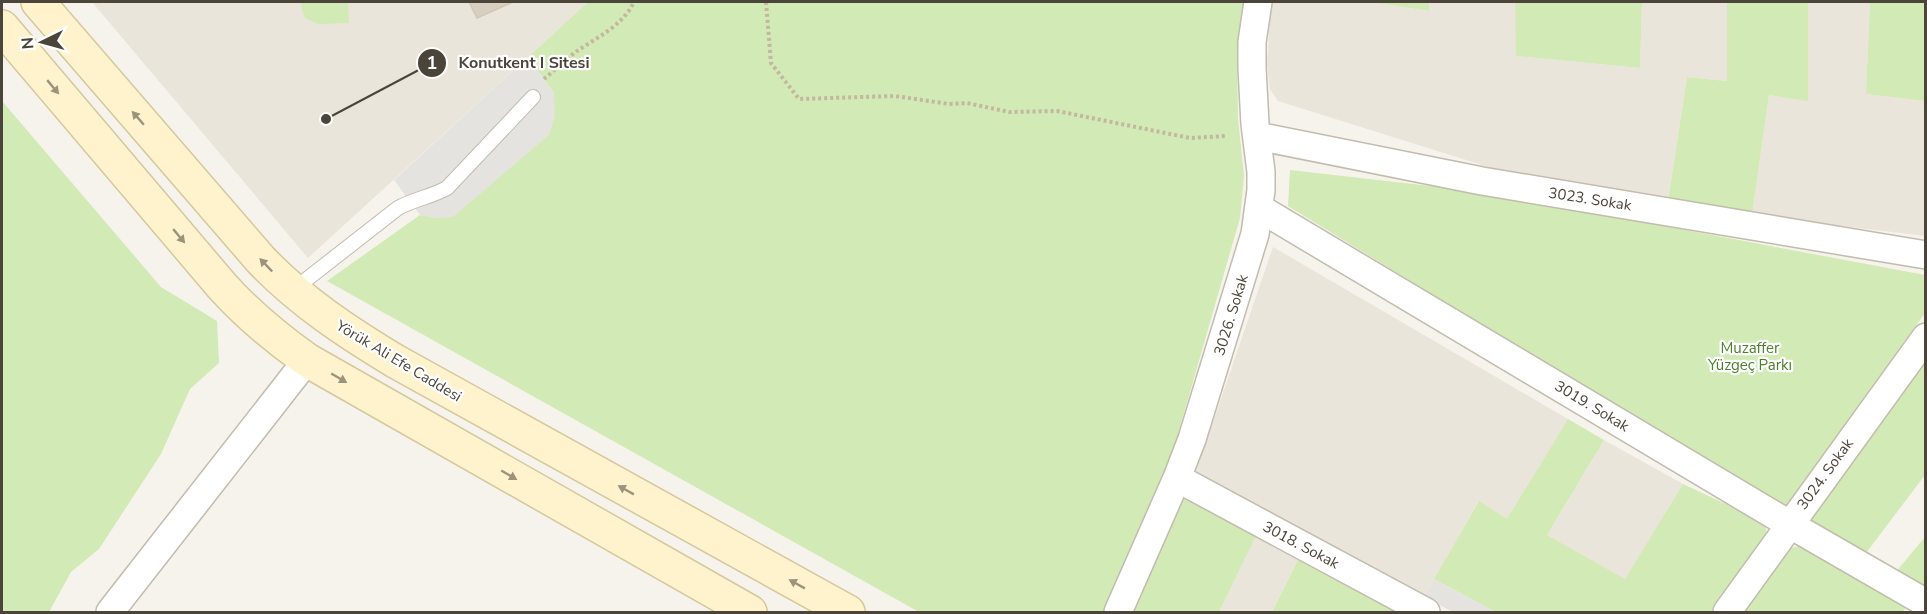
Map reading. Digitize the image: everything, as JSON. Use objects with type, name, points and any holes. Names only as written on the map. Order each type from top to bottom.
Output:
[{"type":"street","name":"Yörük Ali Efe Caddesi","points":[[38,2],[261,260],[292,290],[330,320],[395,361],[848,612]]},
{"type":"street","name":"3026. Sokak","points":[[1118,612],[1177,478],[1199,417],[1256,234],[1261,172],[1256,130],[1252,42],[1258,2]]},
{"type":"street","points":[[2,27],[242,308],[269,332],[307,360],[750,612]]},
{"type":"street","name":"3023. Sokak","points":[[1256,130],[1482,181],[1926,255]]},
{"type":"street","name":"3019. Sokak","points":[[1259,208],[1789,524],[1926,603]]},
{"type":"street","points":[[110,612],[307,360],[330,320]]},
{"type":"street","name":"3024. Sokak","points":[[1727,612],[1926,337]]},
{"type":"street","name":"3018. Sokak","points":[[1177,478],[1426,612]]},
{"type":"lane","points":[[292,290],[398,208],[408,202],[435,195],[447,188],[533,97]]},
{"type":"path","points":[[533,97],[544,79],[577,51],[603,36],[630,10],[634,2]]},
{"type":"path","points":[[766,2],[771,63],[799,99],[896,96],[949,104],[966,103],[1009,112],[1057,111],[1190,138],[1215,138],[1256,130]]},
{"type":"shaded area","points":[[92,2],[588,2],[308,258]]},
{"type":"shaded area","points":[[1271,2],[1370,2],[1428,11],[1429,2],[1515,2],[1517,56],[1640,68],[1642,2],[1727,2],[1727,81],[1687,77],[1668,201],[1533,181],[1278,101],[1270,89],[1267,65]]},
{"type":"shaded area","points":[[1808,2],[1870,2],[1866,94],[1925,101],[1925,236],[1752,215],[1769,95],[1808,100]]},
{"type":"shaded area","points":[[528,57],[554,93],[555,116],[549,135],[453,217],[436,218],[420,215],[394,180]]},
{"type":"shaded area","points":[[1273,247],[1568,419],[1507,520],[1478,502],[1424,597],[1196,472]]},
{"type":"shaded area","points":[[1604,440],[1683,484],[1625,580],[1547,535]]},
{"type":"shaded area","points":[[1258,532],[1301,554],[1272,612],[1219,612]]},
{"type":"shaded area","points":[[1434,579],[1495,612],[1453,612],[1424,597]]},
{"type":"green space","points":[[302,2],[348,2],[349,23],[318,24],[305,18]]},
{"type":"green space","points":[[588,2],[1244,2],[1237,51],[1238,118],[1244,176],[1240,218],[1163,486],[1109,612],[919,612],[327,281],[420,215],[436,218],[554,93],[528,57]]},
{"type":"green space","points":[[1370,2],[1429,2],[1429,11]]},
{"type":"green space","points":[[1515,2],[1642,2],[1640,68],[1516,56]]},
{"type":"green space","points":[[1727,2],[1808,2],[1808,101],[1769,95],[1752,215],[1668,201],[1687,77],[1727,81]]},
{"type":"green space","points":[[1870,2],[1925,2],[1925,101],[1866,94]]},
{"type":"green space","points":[[2,101],[161,287],[217,321],[219,363],[190,389],[161,454],[99,549],[71,572],[49,612],[2,612]]},
{"type":"green space","name":"Muzaffer Yüzgeç Parkı","points":[[1290,170],[1483,192],[1925,275],[1925,313],[1787,505],[1777,506],[1288,206]]},
{"type":"green space","points":[[1925,356],[1925,475],[1863,557],[1811,527],[1809,515]]},
{"type":"green space","points":[[1568,419],[1604,440],[1547,535],[1625,579],[1683,484],[1758,519],[1764,525],[1767,532],[1766,539],[1712,612],[1495,612],[1434,579],[1479,501],[1507,519]]},
{"type":"green space","points":[[1191,497],[1258,532],[1219,612],[1129,612],[1180,499]]},
{"type":"green space","points":[[1925,537],[1925,591],[1894,574]]},
{"type":"green space","points":[[1799,546],[1908,606],[1902,612],[1740,612],[1784,550]]},
{"type":"green space","points":[[1301,554],[1400,612],[1272,612]]},
{"type":"building","points":[[469,2],[513,2],[477,18]]},
{"type":"place","name":"Konutkent I Sitesi","points":[[326,119]]}]
